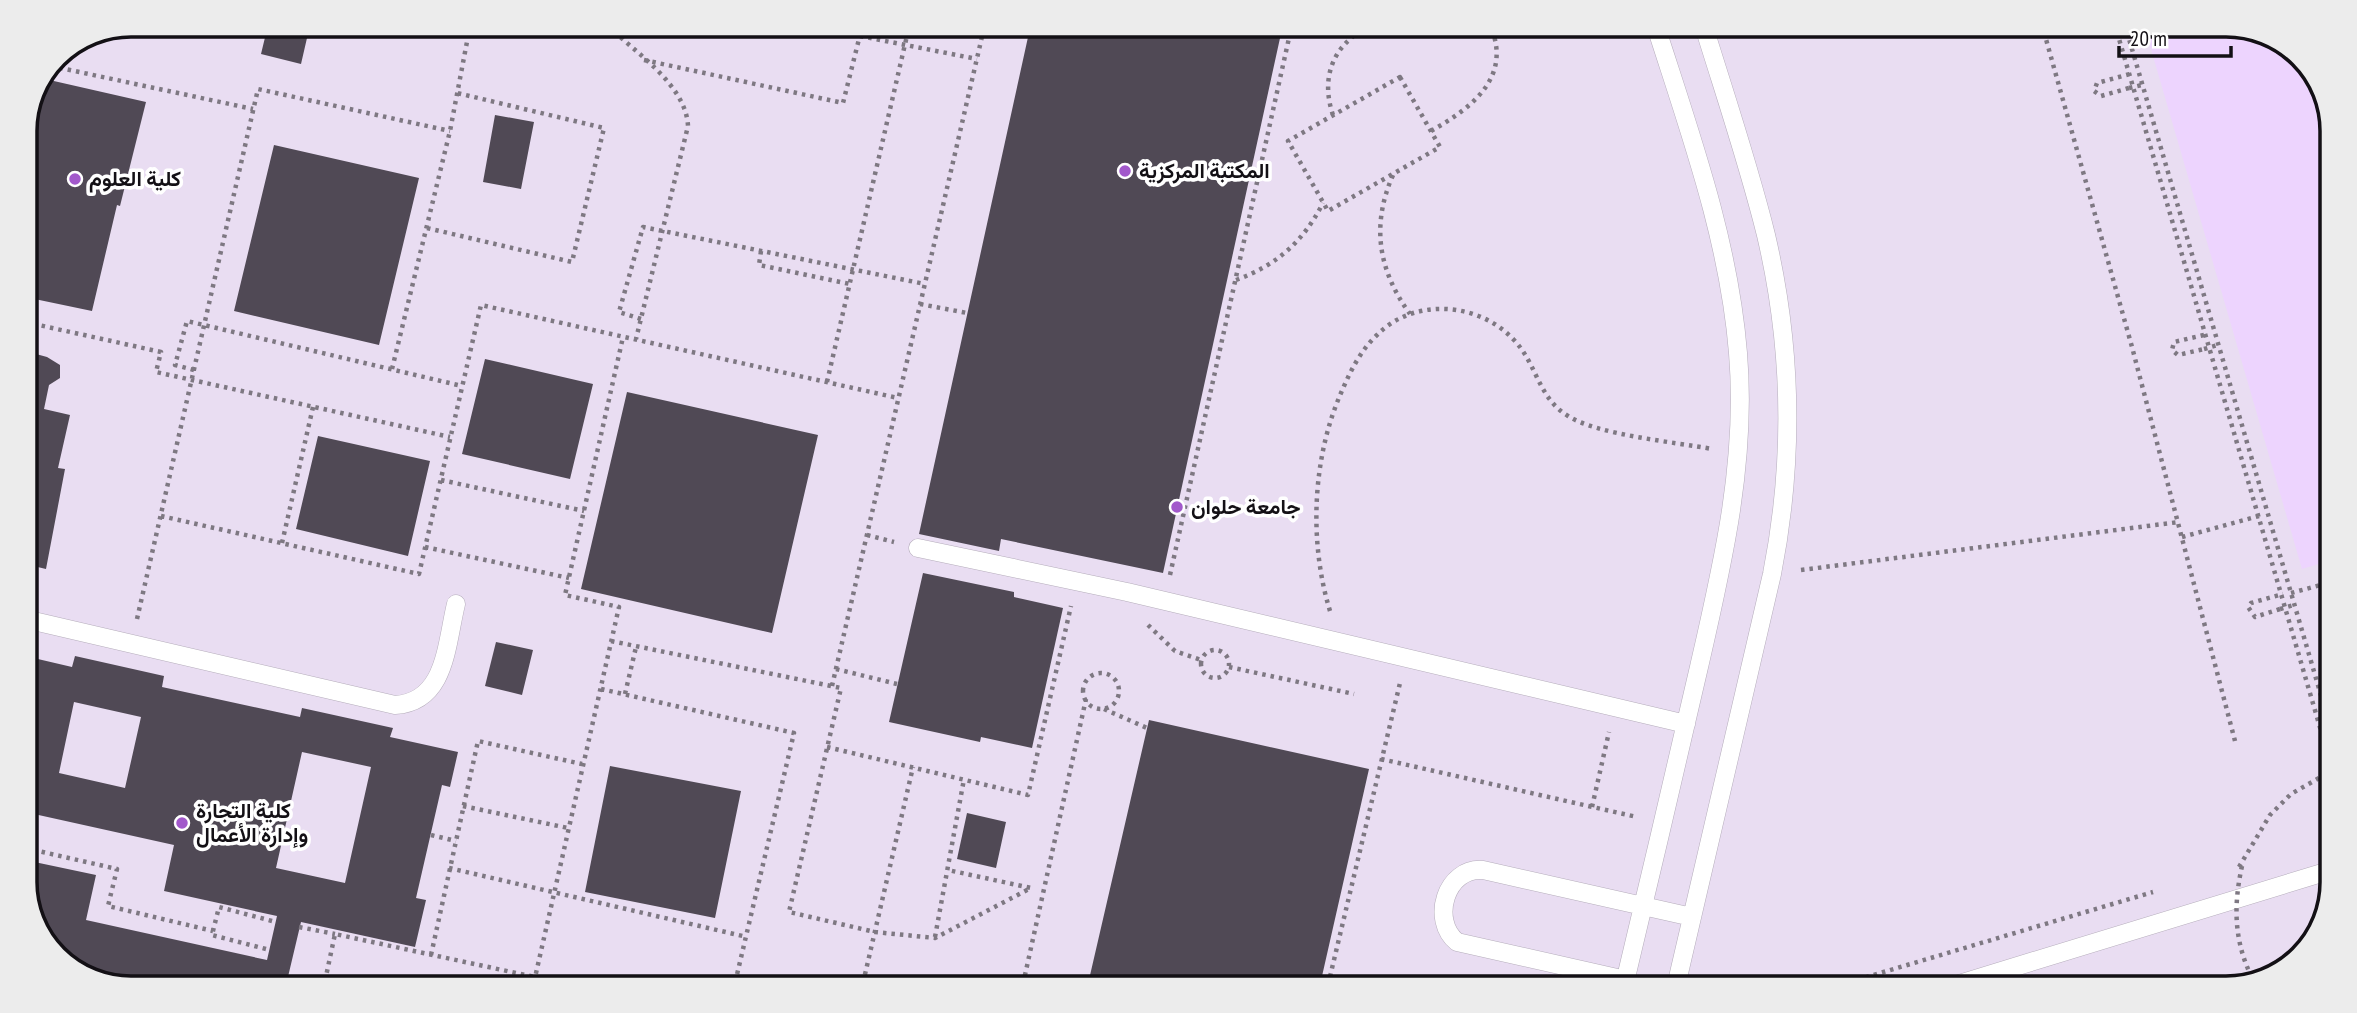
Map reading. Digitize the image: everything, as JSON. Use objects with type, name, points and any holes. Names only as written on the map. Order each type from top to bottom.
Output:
[{"type":"lane","points":[[1627,976],[1720,576],[1733,503],[1738,453],[1739,354],[1730,280],[1713,207],[1659,37]]},
{"type":"lane","points":[[1678,976],[1772,574],[1781,529],[1787,435],[1784,352],[1777,294],[1751,179],[1707,37]]},
{"type":"lane","points":[[918,548],[1126,592],[1686,724]]},
{"type":"lane","points":[[37,622],[395,705],[421,699],[436,683],[456,604]]},
{"type":"lane","points":[[1596,976],[1457,942],[1445,929],[1443,921],[1448,892],[1458,877],[1474,869],[1692,918]]},
{"type":"lane","points":[[1988,976],[2320,874]]},
{"type":"path","points":[[392,369],[450,131],[468,37]]},
{"type":"path","points":[[619,37],[676,92],[688,117],[688,127],[636,339]]},
{"type":"path","points":[[643,60],[843,103],[860,37]]},
{"type":"path","points":[[865,37],[977,59]]},
{"type":"path","points":[[827,382],[907,37]]},
{"type":"path","points":[[832,686],[982,37]]},
{"type":"path","points":[[1164,601],[1289,37]]},
{"type":"path","points":[[1333,116],[1327,87],[1331,66],[1342,46],[1354,37]]},
{"type":"path","points":[[1431,131],[1462,114],[1485,90],[1492,76],[1496,56],[1493,37]]},
{"type":"path","points":[[2045,37],[2179,522],[2235,741]]},
{"type":"path","points":[[2119,37],[2203,335],[2283,594],[2320,727]]},
{"type":"path","points":[[2128,37],[2320,692]]},
{"type":"path","points":[[61,68],[253,109]]},
{"type":"path","points":[[2130,74],[2097,83],[2094,91],[2101,96],[2142,85]]},
{"type":"path","points":[[1400,77],[1440,147],[1328,211],[1288,141],[1333,116],[1400,77]]},
{"type":"path","points":[[132,644],[258,89],[450,131]]},
{"type":"path","points":[[426,228],[572,262],[604,128],[457,93]]},
{"type":"path","points":[[1394,174],[1381,210],[1380,248],[1396,295],[1410,314]]},
{"type":"path","points":[[1236,281],[1258,272],[1297,243],[1324,202]]},
{"type":"path","points":[[641,318],[619,312],[643,227],[925,284]]},
{"type":"path","points":[[761,251],[759,265],[850,284]]},
{"type":"path","points":[[920,304],[967,313]]},
{"type":"path","points":[[161,516],[419,574],[481,305],[898,398]]},
{"type":"path","points":[[1340,642],[1327,601],[1319,558],[1318,502],[1326,440],[1337,404],[1364,349],[1378,333],[1410,314],[1437,308],[1459,309],[1498,325],[1524,352],[1545,395],[1556,408],[1585,424],[1738,453]]},
{"type":"path","points":[[194,370],[175,365],[187,321],[462,386]]},
{"type":"path","points":[[37,325],[161,352],[156,372],[450,437]]},
{"type":"path","points":[[2203,335],[2174,342],[2172,350],[2178,355],[2218,345]]},
{"type":"path","points":[[536,976],[619,607],[565,595],[623,337]]},
{"type":"path","points":[[282,543],[313,407]]},
{"type":"path","points":[[441,480],[584,511]]},
{"type":"path","points":[[2182,537],[2259,516]]},
{"type":"path","points":[[1772,574],[2179,522]]},
{"type":"path","points":[[425,547],[569,578]]},
{"type":"path","points":[[827,747],[1028,795],[1077,581]]},
{"type":"path","points":[[2291,593],[2320,585]]},
{"type":"path","points":[[1126,592],[1164,643],[1185,656],[1201,660]]},
{"type":"path","points":[[2283,594],[2251,603],[2248,607],[2255,617],[2294,605]]},
{"type":"path","points":[[611,641],[841,688],[789,912],[875,932],[935,938],[1031,888],[948,870]]},
{"type":"path","points":[[625,694],[636,647]]},
{"type":"path","points":[[1222,652],[1228,658],[1229,667],[1219,678],[1211,678],[1205,674],[1201,660],[1206,653],[1222,652]]},
{"type":"path","points":[[1330,976],[1406,657]]},
{"type":"path","points":[[1229,667],[1354,694]]},
{"type":"path","points":[[836,669],[897,684]]},
{"type":"path","points":[[1026,976],[1086,699],[1083,688],[1087,679],[1095,673],[1113,677],[1119,694],[1115,702],[1097,709],[1086,699]]},
{"type":"path","points":[[601,689],[794,733],[738,976]]},
{"type":"path","points":[[1592,807],[1615,707]]},
{"type":"path","points":[[1103,708],[1147,728]]},
{"type":"path","points":[[430,955],[478,741],[582,764]]},
{"type":"path","points":[[1381,759],[1663,822]]},
{"type":"path","points":[[865,976],[913,767]]},
{"type":"path","points":[[2250,973],[2241,952],[2235,923],[2236,894],[2242,866],[2253,839],[2270,815],[2291,794],[2320,777]]},
{"type":"path","points":[[935,938],[964,779]]},
{"type":"path","points":[[463,806],[568,828]]},
{"type":"path","points":[[431,835],[456,841]]},
{"type":"path","points":[[37,851],[117,869],[108,906],[213,930]]},
{"type":"path","points":[[2229,870],[2242,866]]},
{"type":"path","points":[[449,868],[747,937]]},
{"type":"path","points":[[1870,976],[2163,889]]},
{"type":"path","points":[[266,949],[212,935],[219,907],[276,922]]},
{"type":"path","points":[[299,928],[518,976]]},
{"type":"path","points":[[326,976],[335,934]]},
{"type":"shaded area","points":[[2147,37],[2226,37],[2262,44],[2293,64],[2311,89],[2315,101],[2320,125],[2320,563],[2302,569]]},
{"type":"shaded area","name":"جامعة حلوان","points":[[2226,37],[2262,44],[2293,64],[2304,79],[2311,89],[2320,125],[2320,882],[2313,918],[2297,944],[2278,960],[2251,973],[2226,976],[131,976],[95,969],[74,957],[60,944],[46,924],[37,888],[37,125],[44,95],[64,64],[95,44],[112,39]]},
{"type":"building","points":[[265,37],[307,37],[301,64],[261,54]]},
{"type":"building","name":"المكتبة المركزية","points":[[1028,37],[1280,37],[1163,573],[1001,539],[999,551],[919,534]]},
{"type":"building","name":"كلية العلوم","points":[[52,81],[146,102],[120,206],[117,205],[92,311],[37,300],[37,125],[44,95]]},
{"type":"building","points":[[495,115],[534,122],[521,189],[483,182]]},
{"type":"building","points":[[274,145],[419,178],[379,345],[234,311]]},
{"type":"building","points":[[37,354],[60,365],[60,378],[49,385],[44,409],[70,415],[58,468],[65,469],[46,569],[37,567]]},
{"type":"building","points":[[485,359],[593,384],[570,479],[462,454]]},
{"type":"building","points":[[627,392],[818,435],[772,633],[581,589]]},
{"type":"building","points":[[318,436],[430,461],[408,556],[296,529]]},
{"type":"building","points":[[923,573],[1014,592],[1014,597],[1063,608],[1032,748],[981,737],[980,742],[889,722]]},
{"type":"building","points":[[496,642],[533,650],[522,695],[485,686]]},
{"type":"building","name":"كلية التجارة وإدارة الأعمال","points":[[75,656],[164,676],[162,687],[300,717],[302,708],[393,728],[390,737],[458,752],[450,787],[442,785],[416,898],[426,900],[415,947],[301,922],[288,976],[131,976],[95,969],[74,957],[60,944],[46,924],[42,912],[37,888],[37,863],[96,875],[86,920],[267,960],[277,916],[164,891],[174,845],[37,815],[37,659],[72,667]],"holes":[[[74,702],[141,717],[125,788],[59,773]],[[302,752],[371,767],[345,883],[276,868]]]},
{"type":"building","points":[[1149,720],[1369,769],[1322,976],[1090,976]]},
{"type":"building","points":[[610,766],[741,791],[715,918],[585,892]]},
{"type":"building","points":[[967,813],[1006,822],[996,868],[957,859]]},
{"type":"place","name":"المكتبة المركزية","points":[[1125,171]]},
{"type":"place","name":"كلية العلوم","points":[[75,179]]},
{"type":"place","name":"جامعة حلوان","points":[[1177,507]]},
{"type":"place","name":"كلية التجارة وإدارة الأعمال","points":[[182,823]]}]
